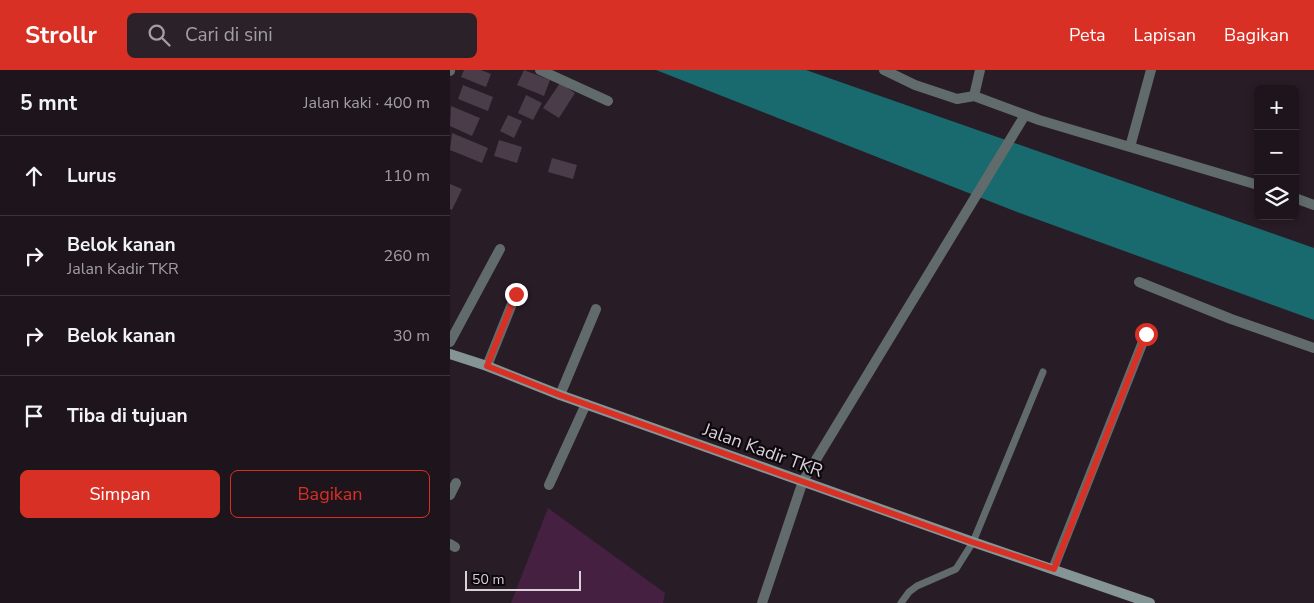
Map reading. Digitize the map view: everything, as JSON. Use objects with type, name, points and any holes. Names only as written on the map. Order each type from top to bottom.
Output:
[{"type":"street","points":[[540,70],[608,101]]},
{"type":"street","points":[[884,70],[915,85],[957,99],[974,96],[1130,147],[1254,184]]},
{"type":"street","points":[[974,96],[980,70]]},
{"type":"street","points":[[1130,147],[1151,70]]},
{"type":"street","points":[[762,603],[803,481],[1025,114]]},
{"type":"street","points":[[1299,199],[1314,205]]},
{"type":"street","points":[[450,342],[500,249]]},
{"type":"street","points":[[1139,282],[1232,319],[1314,348]]},
{"type":"street","points":[[487,366],[516,294]]},
{"type":"street","points":[[560,395],[596,309]]},
{"type":"street","points":[[1054,569],[1146,334]]},
{"type":"street","name":"Jalan Kadir TKR","points":[[450,354],[972,542],[1150,603]]},
{"type":"street","points":[[549,485],[586,404]]},
{"type":"street","points":[[450,496],[456,483]]},
{"type":"lane","points":[[901,603],[916,586],[956,569],[972,542],[1043,372]]},
{"type":"shaded area","points":[[548,508],[665,593],[663,603],[511,603]]},
{"type":"water","points":[[656,70],[806,70],[1314,248],[1314,320],[1017,212]]},
{"type":"building","points":[[464,70],[481,70],[491,74],[486,87],[461,77]]},
{"type":"building","points":[[524,70],[550,80],[544,96],[517,85]]},
{"type":"building","points":[[560,83],[575,93],[559,118],[543,108]]},
{"type":"building","points":[[463,85],[493,97],[488,111],[458,99]]},
{"type":"building","points":[[526,95],[542,103],[533,120],[518,113]]},
{"type":"building","points":[[451,106],[480,118],[472,136],[450,126]]},
{"type":"building","points":[[508,115],[522,121],[514,138],[500,131]]},
{"type":"building","points":[[452,133],[488,148],[482,163],[450,150]]},
{"type":"building","points":[[499,140],[522,147],[517,163],[494,156]]},
{"type":"building","points":[[552,158],[577,165],[573,179],[548,172]]},
{"type":"building","points":[[450,184],[462,189],[452,210],[450,209]]},
{"type":"route","points":[[516,294],[487,366],[560,395],[972,542],[1054,569],[1146,334]]}]
